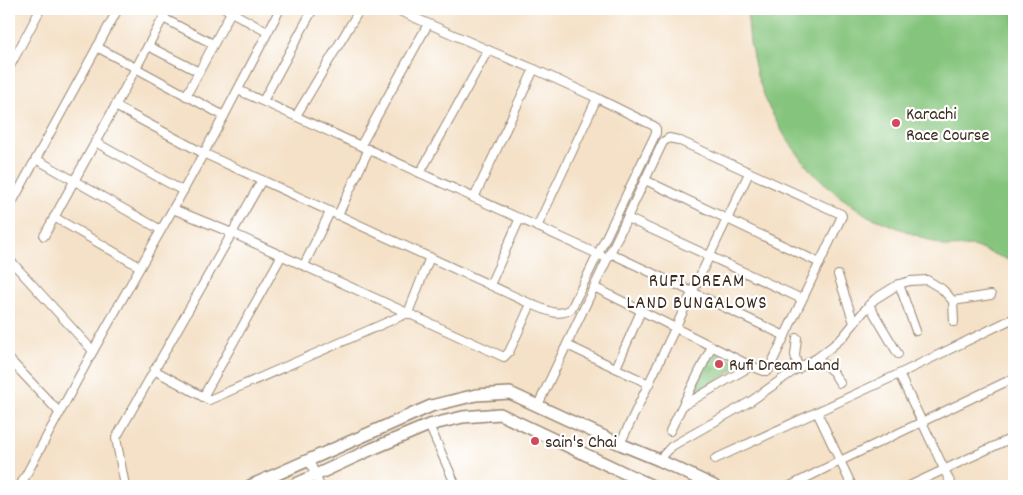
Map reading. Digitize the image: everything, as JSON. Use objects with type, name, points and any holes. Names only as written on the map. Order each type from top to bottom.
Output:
[{"type":"main road","points":[[250,486],[431,406],[476,395],[510,393],[714,486]]},
{"type":"main road","points":[[292,486],[318,481],[372,449],[430,425],[463,416],[500,414],[630,482],[652,486]]},
{"type":"street","points":[[9,208],[118,9]]},
{"type":"street","points":[[44,236],[168,9]]},
{"type":"street","points":[[20,486],[224,116],[280,9]]},
{"type":"street","points":[[263,101],[313,9]]},
{"type":"street","points":[[296,116],[360,9]]},
{"type":"street","points":[[115,106],[203,153],[330,212],[531,304],[556,314],[566,313],[571,309],[598,254],[656,133],[656,129],[654,126],[534,69],[395,9]]},
{"type":"street","points":[[9,68],[40,10]]},
{"type":"street","points":[[186,96],[200,72],[228,10],[267,32]]},
{"type":"street","points":[[163,18],[213,44]]},
{"type":"street","points":[[361,145],[428,24]]},
{"type":"street","points":[[148,46],[200,72]]},
{"type":"street","points":[[97,47],[224,116]]},
{"type":"street","points":[[420,173],[488,50]]},
{"type":"street","points":[[474,198],[534,69]]},
{"type":"street","points":[[238,90],[598,254],[609,256],[693,292],[785,336]]},
{"type":"street","points":[[538,226],[597,98]]},
{"type":"street","points":[[538,405],[567,345],[594,287],[663,142],[669,138],[678,140],[841,214],[841,218],[768,371],[751,366],[594,287]]},
{"type":"street","points":[[95,142],[183,191]]},
{"type":"street","points":[[338,215],[368,149]]},
{"type":"street","points":[[36,159],[161,230]]},
{"type":"street","points":[[620,444],[748,173]]},
{"type":"street","points":[[126,486],[116,438],[262,180]]},
{"type":"street","points":[[645,180],[820,263]]},
{"type":"street","points":[[173,209],[282,255],[504,356],[509,352],[531,304]]},
{"type":"street","points":[[304,266],[330,212]]},
{"type":"street","points":[[54,217],[140,267]]},
{"type":"street","points":[[490,285],[520,218]]},
{"type":"street","points":[[627,218],[802,299]]},
{"type":"street","points":[[203,397],[282,255]]},
{"type":"street","points":[[154,370],[209,400],[408,313],[430,257]]},
{"type":"street","points":[[9,259],[93,351]]},
{"type":"street","points":[[838,274],[854,324]]},
{"type":"street","points":[[659,460],[672,446],[752,401],[817,358],[843,337],[875,299],[899,284],[926,280],[942,289],[953,301],[954,322]]},
{"type":"street","points":[[899,284],[916,332]]},
{"type":"street","points":[[953,301],[990,295]]},
{"type":"street","points":[[869,305],[898,354]]},
{"type":"street","points":[[616,368],[641,311]]},
{"type":"street","points":[[715,459],[899,374],[1014,318]]},
{"type":"street","points":[[797,338],[795,355],[798,369]]},
{"type":"street","points":[[567,345],[649,384]]},
{"type":"street","points":[[670,431],[712,346]]},
{"type":"street","points":[[9,358],[60,413]]},
{"type":"street","points":[[817,358],[833,372],[840,383]]},
{"type":"street","points":[[684,405],[751,366]]},
{"type":"street","points":[[899,374],[952,486]]},
{"type":"street","points":[[790,486],[1014,378]]},
{"type":"street","points":[[817,412],[852,486]]},
{"type":"street","points":[[430,425],[455,484],[445,486]]},
{"type":"street","points":[[909,486],[1014,437]]},
{"type":"street","points":[[309,460],[318,481]]},
{"type":"green space","name":"Karachi Race Course","points":[[747,9],[1014,9],[1014,262],[973,246],[946,247],[868,216],[839,196],[810,170],[786,138],[769,108],[757,76],[750,42]]},
{"type":"green space","points":[[719,354],[736,362],[736,369],[698,391],[694,389],[711,356]]},
{"type":"place","name":"Karachi Race Course","points":[[896,123]]},
{"type":"place","name":"Rufi Dream Land","points":[[719,364]]},
{"type":"place","name":"sain's Chai","points":[[535,441]]},
{"type":"district","name":"RUFI DREAM LAND BUNGALOWS","points":[[697,290]]}]
